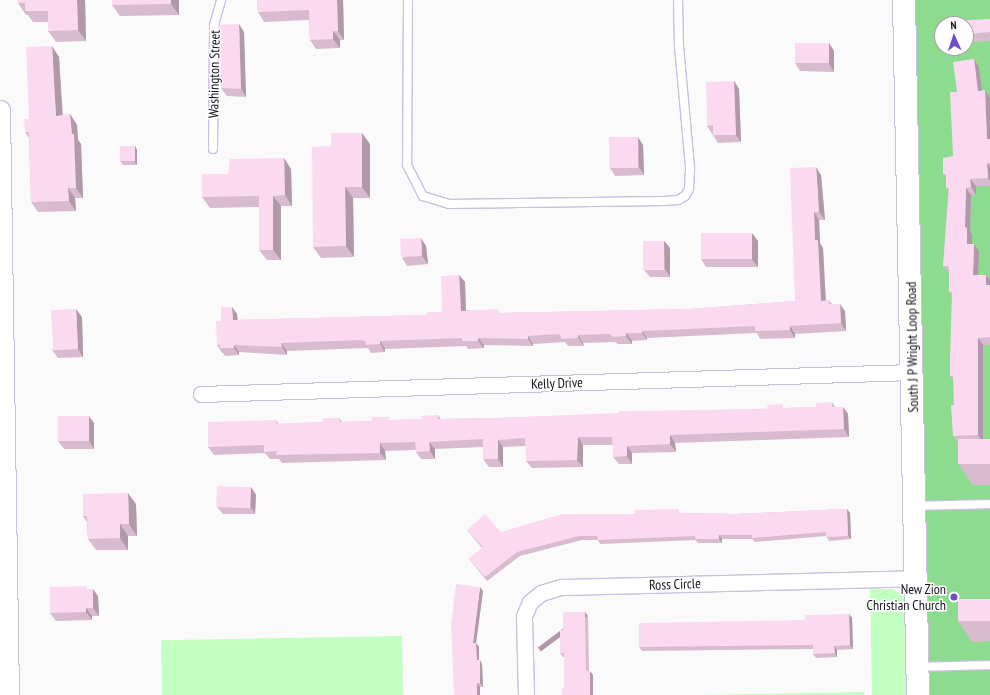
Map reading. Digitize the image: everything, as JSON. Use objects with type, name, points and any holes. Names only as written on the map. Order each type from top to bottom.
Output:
[{"type":"main road","name":"South J P Wright Loop Road","points":[[904,0],[913,372],[918,695]]},
{"type":"street","points":[[0,110],[9,695]]},
{"type":"street","name":"Kelly Drive","points":[[202,394],[913,372]]},
{"type":"street","name":"Ross Circle","points":[[526,695],[524,616],[530,602],[547,591],[561,587],[917,578]]},
{"type":"lane","name":"Washington Street","points":[[212,149],[214,25],[221,0]]},
{"type":"lane","points":[[408,0],[407,165],[423,196],[449,204],[663,201],[678,200],[685,196],[689,189],[690,167],[679,46],[678,0]]},
{"type":"lane","points":[[915,506],[990,504]]},
{"type":"lane","points":[[918,667],[990,665]]},
{"type":"green space","points":[[904,0],[990,0],[990,695],[918,695]]},
{"type":"green space","points":[[870,589],[892,589],[903,595],[907,602],[909,695],[872,695]]},
{"type":"green space","points":[[402,636],[403,695],[162,695],[161,640]]},
{"type":"green space","points":[[864,692],[864,695],[703,695],[808,693]]},
{"type":"building","points":[[18,0],[77,0],[78,30],[48,31],[48,11],[25,11],[25,3],[18,3]]},
{"type":"building","points":[[112,0],[171,0],[171,4],[112,5]]},
{"type":"building","points":[[257,0],[337,0],[338,31],[333,31],[333,39],[310,40],[309,10],[258,12]]},
{"type":"building","points":[[990,19],[990,32],[974,33],[974,20]]},
{"type":"building","points":[[239,24],[241,89],[221,88],[222,75],[217,75],[218,25]]},
{"type":"building","points":[[795,43],[829,43],[829,63],[795,63]]},
{"type":"building","points":[[52,46],[56,116],[70,114],[72,134],[74,134],[76,188],[68,188],[69,201],[31,202],[29,132],[25,132],[24,119],[29,119],[26,47]]},
{"type":"building","points":[[974,59],[978,91],[985,90],[987,139],[990,139],[990,163],[987,163],[988,178],[970,179],[971,187],[966,188],[965,227],[967,228],[967,244],[974,244],[973,275],[986,275],[986,285],[990,285],[990,337],[978,338],[978,435],[953,436],[951,405],[954,405],[953,376],[950,376],[952,292],[949,292],[949,266],[943,266],[949,188],[946,188],[946,174],[943,174],[943,158],[953,156],[950,92],[957,92],[953,62]]},
{"type":"building","points":[[734,81],[736,135],[713,135],[713,125],[707,126],[706,82]]},
{"type":"building","points":[[331,133],[362,133],[362,187],[345,187],[346,246],[313,247],[312,147],[331,146]]},
{"type":"building","points":[[609,137],[638,137],[638,168],[609,168]]},
{"type":"building","points":[[120,146],[135,146],[135,161],[120,161]]},
{"type":"building","points":[[284,158],[285,195],[273,196],[273,250],[259,250],[259,196],[202,197],[202,174],[228,174],[230,159]]},
{"type":"building","points":[[816,167],[819,212],[814,212],[815,240],[818,240],[821,301],[829,300],[829,304],[840,304],[841,323],[790,326],[790,330],[755,331],[755,326],[642,331],[642,333],[626,333],[626,336],[613,337],[610,334],[578,335],[578,338],[562,339],[559,334],[528,336],[528,339],[478,338],[478,341],[462,341],[462,338],[380,341],[380,344],[366,345],[366,342],[362,340],[281,343],[282,347],[234,345],[234,348],[220,348],[220,345],[217,345],[216,321],[221,321],[221,307],[232,307],[233,320],[427,315],[427,312],[442,312],[441,276],[459,275],[461,311],[499,309],[499,313],[689,309],[795,301],[790,168]]},
{"type":"building","points":[[701,233],[752,233],[752,259],[701,259]]},
{"type":"building","points":[[421,238],[422,256],[401,257],[400,239]]},
{"type":"building","points":[[643,241],[664,241],[664,270],[643,270]]},
{"type":"building","points":[[76,309],[78,349],[53,350],[51,310]]},
{"type":"building","points":[[832,402],[832,407],[843,407],[844,429],[670,435],[670,444],[627,446],[627,456],[613,457],[612,437],[578,437],[577,460],[526,461],[525,438],[498,440],[498,459],[483,459],[483,439],[429,442],[430,451],[416,452],[415,442],[380,443],[380,453],[276,455],[277,451],[264,452],[264,445],[208,447],[208,422],[276,420],[277,424],[323,422],[323,418],[339,418],[340,422],[372,421],[372,417],[389,417],[389,420],[422,419],[421,416],[438,415],[438,419],[498,418],[619,413],[619,411],[768,409],[767,405],[783,404],[783,408],[816,407],[816,403]]},
{"type":"building","points":[[58,416],[89,416],[89,441],[58,441]]},
{"type":"building","points":[[958,439],[990,439],[990,464],[958,464]]},
{"type":"building","points":[[217,486],[251,487],[250,508],[216,507]]},
{"type":"building","points":[[128,493],[129,524],[120,524],[120,538],[88,539],[87,516],[83,516],[83,494]]},
{"type":"building","points":[[679,509],[679,513],[736,514],[847,509],[848,536],[826,537],[826,532],[752,538],[752,535],[719,535],[719,539],[695,539],[695,536],[598,540],[597,536],[579,536],[517,552],[485,577],[469,559],[483,547],[467,530],[485,514],[501,532],[562,514],[635,514],[635,510]]},
{"type":"building","points":[[456,584],[480,587],[473,643],[476,643],[477,660],[480,660],[480,683],[477,683],[477,695],[454,695],[451,624]]},
{"type":"building","points":[[87,586],[87,589],[93,589],[93,608],[86,608],[86,612],[50,613],[50,587]]},
{"type":"building","points":[[958,599],[990,599],[990,621],[958,621]]},
{"type":"building","points":[[563,612],[585,612],[586,671],[590,671],[590,695],[562,695],[562,688],[564,689],[564,653],[560,653],[560,630],[563,630]]},
{"type":"building","points":[[849,614],[850,645],[834,646],[835,653],[813,654],[813,645],[639,647],[639,623],[805,620],[805,615]]},
{"type":"place","name":"New Zion Christian Church","points":[[954,597]]}]
